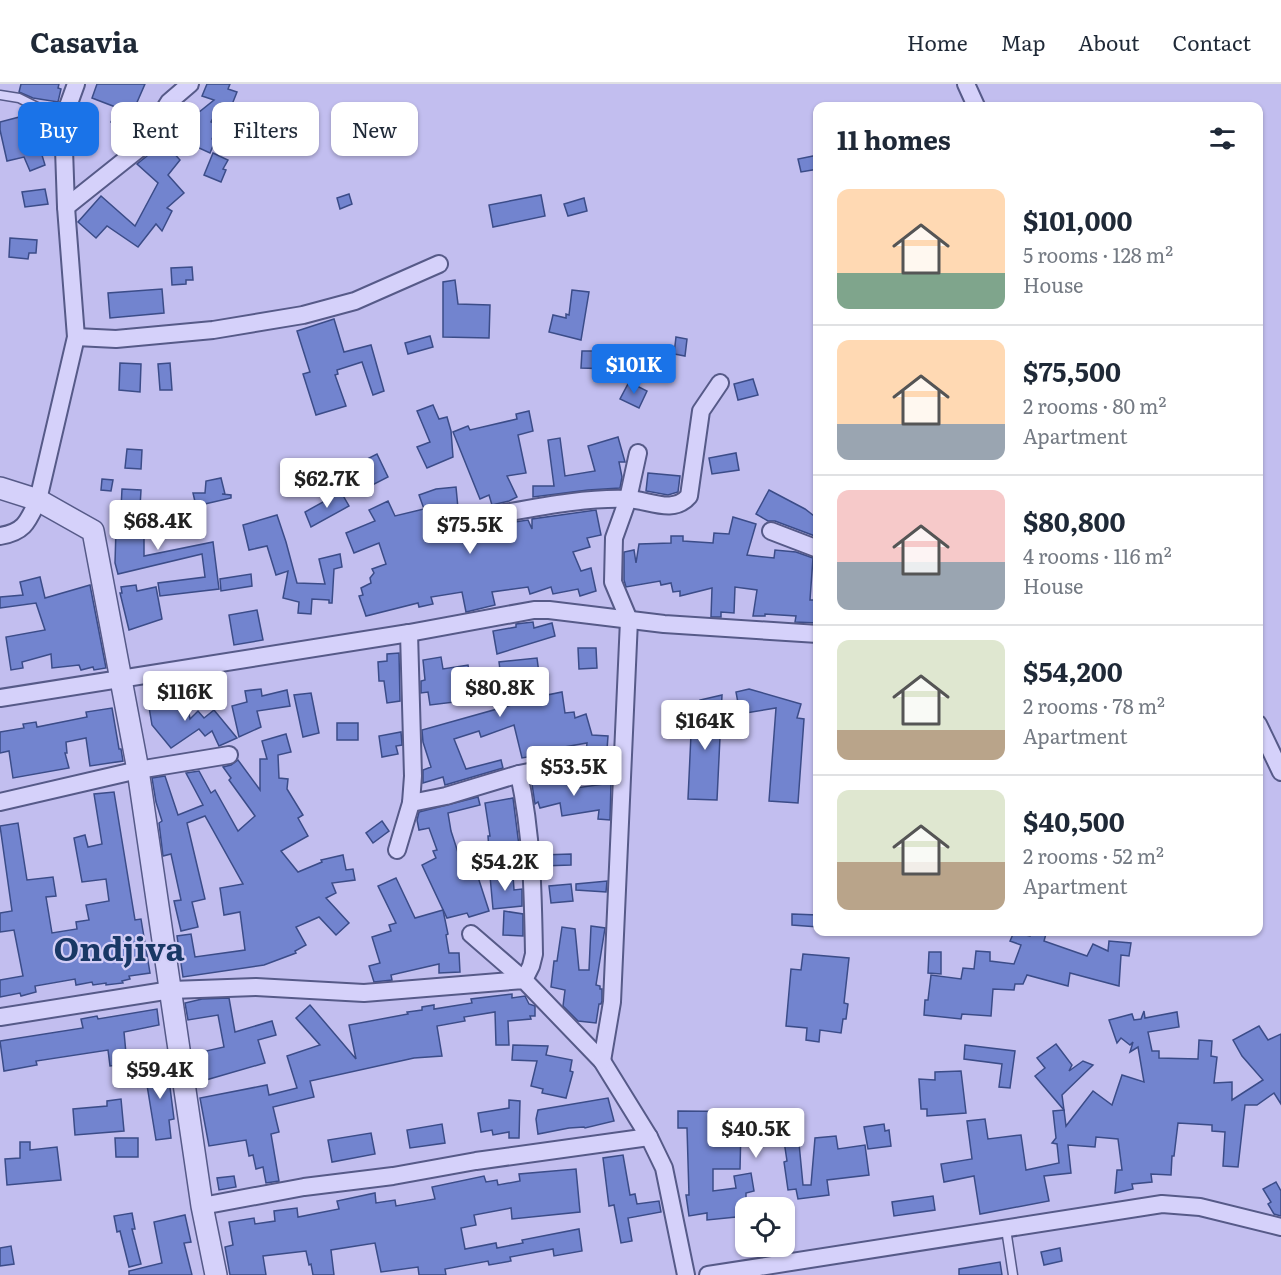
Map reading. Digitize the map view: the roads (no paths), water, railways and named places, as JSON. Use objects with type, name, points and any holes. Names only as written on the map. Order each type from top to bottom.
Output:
[{"type":"street","points":[[70,102],[76,84]]},
{"type":"street","points":[[66,207],[140,148],[169,102],[190,84]]},
{"type":"street","points":[[966,84],[974,102]]},
{"type":"street","points":[[0,536],[12,534],[27,524],[38,500],[76,337],[64,156]]},
{"type":"street","points":[[76,337],[116,339],[213,330],[303,315],[355,301],[439,264]]},
{"type":"street","points":[[470,519],[573,503],[628,499],[674,506],[682,504],[689,496],[701,411],[720,383]]},
{"type":"street","points":[[602,1061],[612,1002],[629,620],[613,582],[614,538],[628,499],[638,453]]},
{"type":"street","points":[[0,488],[38,500],[93,531],[138,770],[202,1206],[216,1275]]},
{"type":"street","points":[[771,531],[813,547]]},
{"type":"street","points":[[0,698],[409,633],[534,610],[664,624],[813,634]]},
{"type":"street","points":[[397,850],[411,803],[409,633]]},
{"type":"street","points":[[1263,734],[1281,772]]},
{"type":"street","points":[[0,802],[138,770],[229,755]]},
{"type":"street","points":[[411,803],[446,796],[519,774],[549,768],[585,767]]},
{"type":"street","points":[[519,774],[526,809],[532,868],[534,954],[524,980]]},
{"type":"street","points":[[471,934],[524,980],[602,1061],[649,1137],[664,1168],[686,1275]]},
{"type":"street","points":[[0,1017],[171,990],[256,987],[364,993],[524,980]]},
{"type":"street","points":[[202,1206],[304,1187],[393,1176],[476,1161],[649,1137]]},
{"type":"street","points":[[712,1275],[1162,1204],[1185,1204],[1281,1227]]},
{"type":"lane","points":[[0,95],[19,98],[27,102]]},
{"type":"lane","points":[[1006,1228],[1013,1275]]},
{"type":"district","name":"Ondjiva","points":[[119,946]]}]
